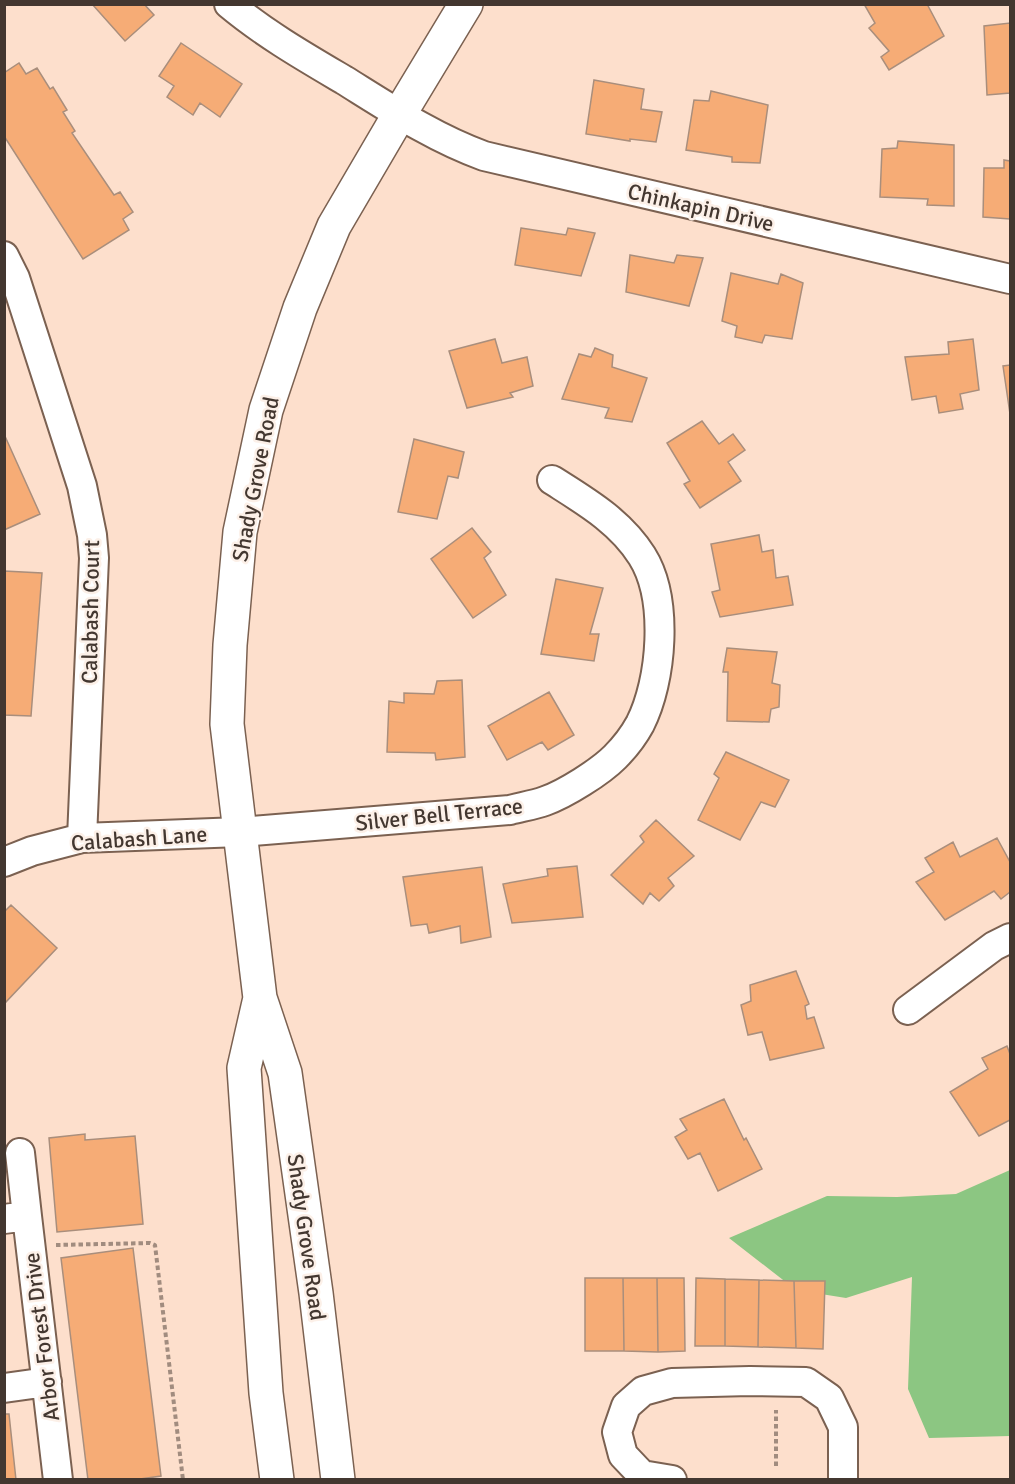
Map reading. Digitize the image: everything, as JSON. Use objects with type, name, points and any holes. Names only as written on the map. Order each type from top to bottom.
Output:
[{"type":"main road","name":"Shady Grove Road","points":[[338,1479],[316,1293],[285,1073],[260,998],[227,723],[230,645],[240,532],[266,410],[300,308],[334,226],[466,4]]},
{"type":"main road","name":"Shady Grove Road","points":[[260,998],[244,1068],[266,1393],[277,1479]]},
{"type":"street","name":"Chinkapin Drive","points":[[229,4],[280,42],[399,114],[450,142],[484,156],[1011,279]]},
{"type":"street","name":"Calabash Court","points":[[4,255],[15,278],[82,486],[92,535],[94,558],[82,838]]},
{"type":"street","name":"Silver Bell Terrace","points":[[240,832],[510,810],[545,801],[578,784],[614,758],[639,725],[657,669],[660,625],[654,586],[643,557],[621,530],[595,507],[552,480]]},
{"type":"street","name":"Calabash Lane","points":[[4,862],[32,851],[82,838],[240,832]]},
{"type":"street","points":[[908,1010],[994,946],[1011,938]]},
{"type":"street","name":"Arbor Forest Drive","points":[[20,1154],[16,1217],[47,1382],[58,1479]]},
{"type":"street","points":[[4,1388],[47,1382]]},
{"type":"street","points":[[672,1479],[642,1475],[623,1455],[617,1432],[626,1406],[643,1391],[672,1383],[777,1382],[806,1382],[829,1398],[843,1426],[843,1479]]},
{"type":"path","points":[[46,1246],[150,1243],[155,1245],[183,1479]]},
{"type":"path","points":[[776,1466],[777,1382]]},
{"type":"green space","points":[[1010,1170],[1010,1436],[929,1438],[908,1389],[912,1277],[846,1298],[796,1290],[729,1238],[827,1196],[897,1197],[956,1194]]},
{"type":"building","points":[[92,4],[144,4],[154,15],[125,41]]},
{"type":"building","points":[[864,4],[927,4],[944,36],[889,70],[881,57],[889,51],[869,28],[875,23]]},
{"type":"building","points":[[1010,23],[1010,93],[987,95],[984,26]]},
{"type":"building","points":[[181,43],[242,84],[220,117],[200,103],[193,115],[167,97],[174,86],[159,76]]},
{"type":"building","points":[[19,63],[26,74],[37,68],[50,89],[53,87],[67,110],[63,112],[75,131],[72,133],[114,195],[120,192],[133,212],[123,219],[129,230],[83,259],[4,136],[4,73]]},
{"type":"building","points":[[594,80],[644,89],[641,109],[662,112],[656,142],[630,139],[630,141],[586,134]]},
{"type":"building","points":[[711,91],[768,105],[760,163],[732,162],[732,157],[686,150],[694,100],[709,101]]},
{"type":"building","points":[[898,141],[954,145],[954,206],[927,205],[928,199],[880,197],[882,149],[897,148]]},
{"type":"building","points":[[1004,160],[1010,161],[1010,219],[983,217],[984,168],[1004,168]]},
{"type":"building","points":[[521,228],[566,235],[568,228],[595,233],[581,276],[515,265]]},
{"type":"building","points":[[630,255],[674,263],[677,255],[703,258],[689,306],[626,292]]},
{"type":"building","points":[[731,273],[778,284],[781,274],[803,283],[792,339],[765,335],[762,343],[735,337],[737,326],[722,321]]},
{"type":"building","points":[[495,339],[502,363],[527,357],[533,386],[510,393],[513,397],[467,408],[449,351]]},
{"type":"building","points":[[973,339],[979,390],[960,394],[963,409],[939,413],[936,396],[912,400],[905,357],[949,354],[948,342]]},
{"type":"building","points":[[595,348],[613,355],[612,367],[647,378],[632,422],[605,418],[609,408],[562,399],[579,354],[591,357]]},
{"type":"building","points":[[1010,365],[1010,414],[1003,366]]},
{"type":"building","points":[[702,421],[719,444],[733,434],[745,450],[728,462],[741,481],[700,508],[684,484],[690,481],[667,443]]},
{"type":"building","points":[[4,434],[40,514],[4,530]]},
{"type":"building","points":[[414,439],[464,452],[458,478],[448,476],[437,519],[398,512]]},
{"type":"building","points":[[472,528],[491,552],[484,558],[506,595],[473,618],[431,559]]},
{"type":"building","points":[[759,535],[762,552],[773,550],[776,578],[788,576],[793,605],[720,617],[712,592],[720,590],[711,544]]},
{"type":"building","points":[[4,571],[42,573],[31,716],[4,715]]},
{"type":"building","points":[[556,579],[603,588],[590,634],[599,634],[594,661],[541,654]]},
{"type":"building","points":[[727,648],[777,652],[772,683],[780,685],[779,707],[771,709],[769,722],[727,721],[728,672],[723,672]]},
{"type":"building","points":[[462,680],[465,757],[436,760],[435,753],[387,752],[389,701],[404,703],[404,693],[434,694],[437,681]]},
{"type":"building","points":[[549,692],[574,735],[548,750],[542,742],[507,760],[488,726]]},
{"type":"building","points":[[726,752],[789,780],[775,807],[761,802],[740,840],[698,820],[719,778],[714,774]]},
{"type":"building","points":[[656,820],[694,856],[668,878],[674,886],[659,901],[650,893],[643,904],[611,875],[644,842],[640,836]]},
{"type":"building","points":[[997,838],[1010,862],[1010,892],[1001,899],[994,891],[945,920],[916,882],[934,872],[925,858],[953,842],[960,857]]},
{"type":"building","points":[[577,866],[583,917],[512,923],[503,884],[548,876],[547,869]]},
{"type":"building","points":[[482,867],[491,937],[461,943],[460,926],[429,933],[427,924],[411,926],[403,877]]},
{"type":"building","points":[[11,905],[57,948],[4,1004],[4,912]]},
{"type":"building","points":[[796,971],[809,1004],[805,1006],[807,1019],[814,1017],[824,1048],[770,1060],[762,1032],[748,1035],[741,1005],[751,1001],[750,985]]},
{"type":"building","points":[[1007,1046],[1010,1054],[1010,1120],[979,1136],[950,1092],[988,1069],[982,1058]]},
{"type":"building","points":[[724,1099],[744,1140],[746,1138],[762,1169],[718,1191],[700,1153],[688,1159],[675,1137],[687,1130],[680,1119]]},
{"type":"building","points":[[85,1134],[85,1140],[135,1136],[143,1224],[57,1232],[49,1138]]},
{"type":"building","points":[[133,1248],[161,1476],[133,1480],[88,1480],[61,1258]]},
{"type":"building","points":[[585,1278],[623,1278],[624,1351],[585,1351]]},
{"type":"building","points":[[623,1278],[657,1278],[658,1352],[624,1351]]},
{"type":"building","points":[[657,1278],[684,1278],[685,1351],[658,1352]]},
{"type":"building","points":[[696,1278],[725,1279],[725,1346],[695,1346]]},
{"type":"building","points":[[725,1279],[759,1280],[758,1347],[725,1346]]},
{"type":"building","points":[[759,1280],[794,1281],[796,1348],[758,1347]]},
{"type":"building","points":[[794,1281],[825,1281],[823,1349],[796,1348]]},
{"type":"building","points":[[4,1414],[9,1414],[16,1480],[4,1480]]}]
